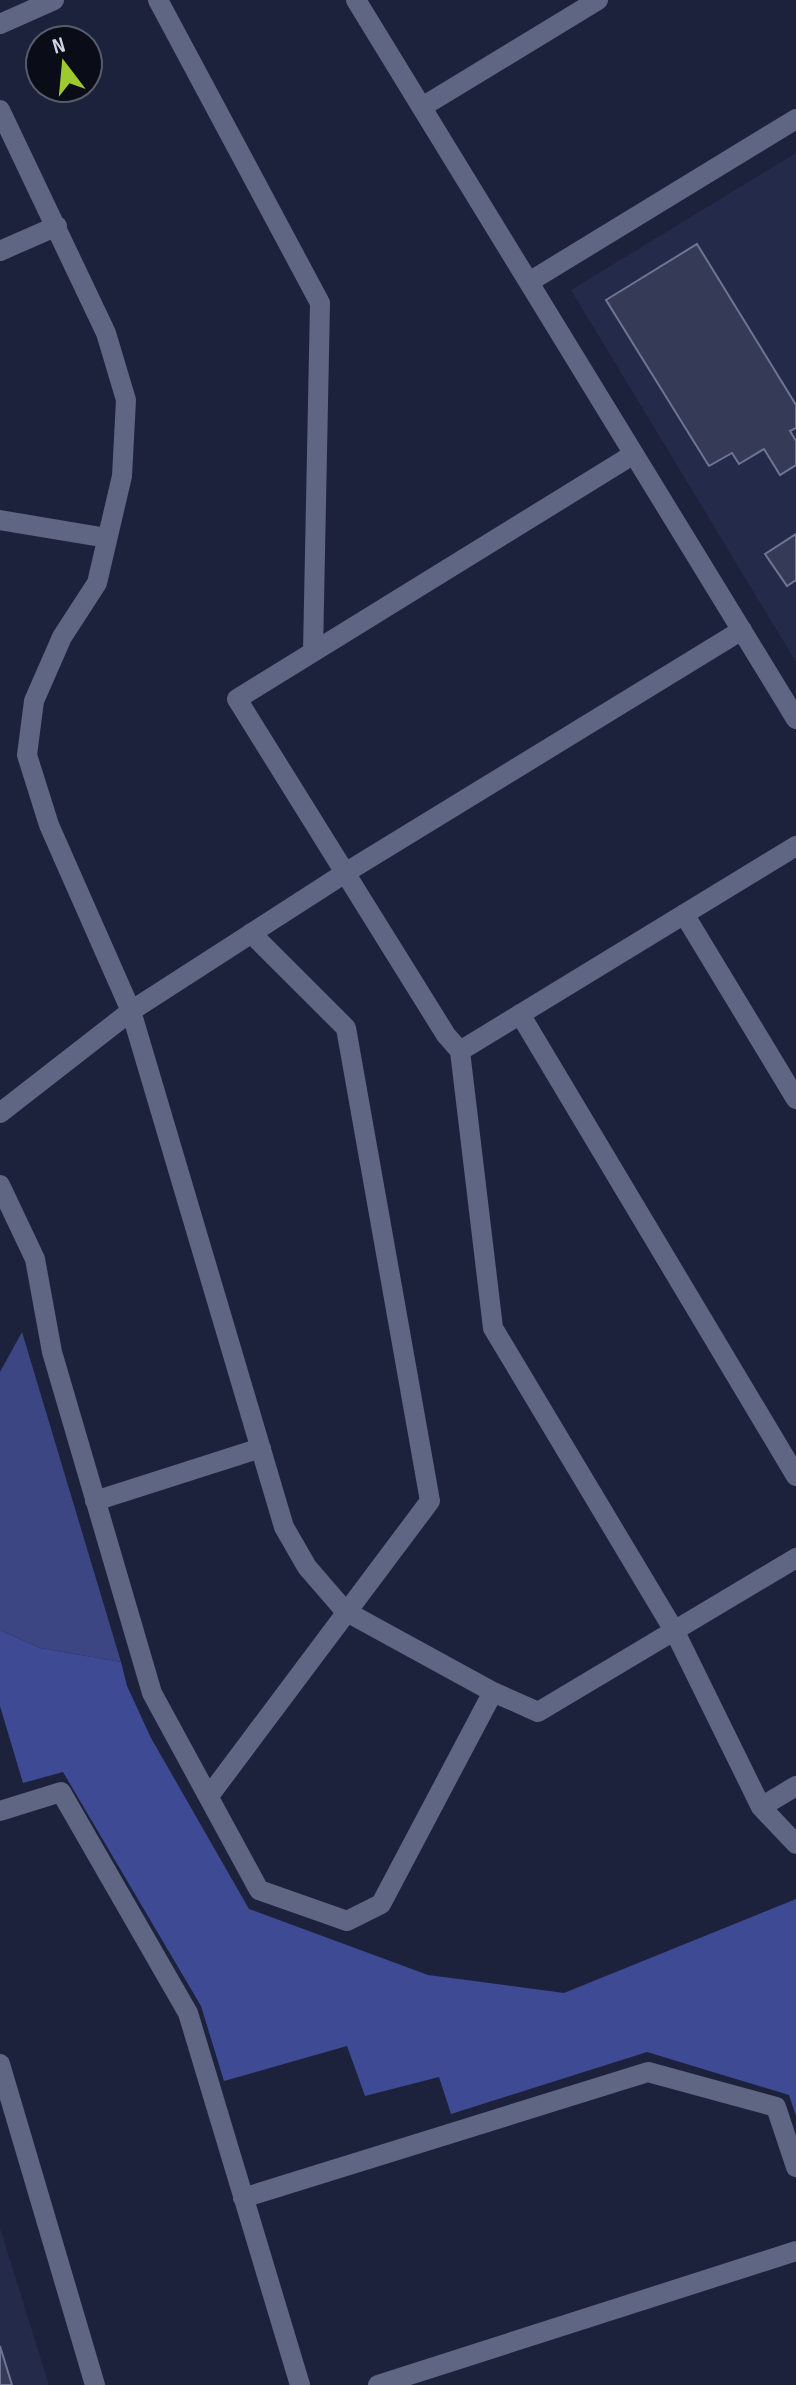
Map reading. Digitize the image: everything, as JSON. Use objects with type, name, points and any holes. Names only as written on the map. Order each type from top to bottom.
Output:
[{"type":"street","points":[[0,24],[54,0]]},
{"type":"street","points":[[158,0],[320,303],[313,652]]},
{"type":"street","points":[[356,0],[796,719]]},
{"type":"street","points":[[422,107],[598,0]]},
{"type":"street","points":[[0,110],[106,333],[126,400],[122,476],[97,583],[62,637],[34,701],[27,755],[49,825],[131,1011],[284,1527],[307,1567],[345,1611],[493,1692],[538,1712],[796,1558]]},
{"type":"street","points":[[529,282],[796,119]]},
{"type":"street","points":[[0,251],[57,226]]},
{"type":"street","points":[[634,454],[237,699],[446,1035],[460,1051],[493,1328],[675,1632],[761,1807],[796,1844]]},
{"type":"street","points":[[0,520],[107,538]]},
{"type":"street","points":[[0,1113],[131,1011],[345,873],[742,630]]},
{"type":"street","points":[[460,1051],[796,846]]},
{"type":"street","points":[[684,914],[796,1099]]},
{"type":"street","points":[[209,1796],[430,1501],[346,1028],[251,933]]},
{"type":"street","points":[[520,1014],[796,1476]]},
{"type":"street","points":[[0,1185],[35,1259],[52,1352],[152,1693],[259,1890],[347,1921],[381,1904],[493,1692]]},
{"type":"street","points":[[95,1501],[261,1448]]},
{"type":"street","points":[[761,1807],[796,1786]]},
{"type":"street","points":[[0,1811],[61,1792],[188,2013],[300,2385]]},
{"type":"street","points":[[0,2064],[95,2385]]},
{"type":"street","points":[[243,2198],[648,2072],[776,2107],[796,2167]]},
{"type":"street","points":[[378,2385],[796,2251]]},
{"type":"shaded area","points":[[796,153],[796,662],[571,290]]},
{"type":"shaded area","points":[[22,1332],[121,1662],[40,1648],[0,1630],[0,1372]]},
{"type":"shaded area","points":[[0,1630],[40,1648],[121,1662],[127,1686],[151,1738],[249,1909],[428,1975],[564,1993],[796,1899],[796,2116],[789,2095],[647,2052],[451,2114],[439,2077],[365,2096],[347,2046],[224,2081],[201,2006],[63,1772],[23,1783],[0,1706]]},
{"type":"shaded area","points":[[0,2228],[49,2385],[0,2385]]},
{"type":"building","points":[[697,244],[796,405],[796,428],[790,431],[796,441],[796,465],[780,475],[764,449],[739,464],[732,453],[709,466],[606,300]]},
{"type":"building","points":[[796,534],[796,580],[787,586],[765,554]]},
{"type":"building","points":[[0,2346],[12,2385],[0,2385]]}]
